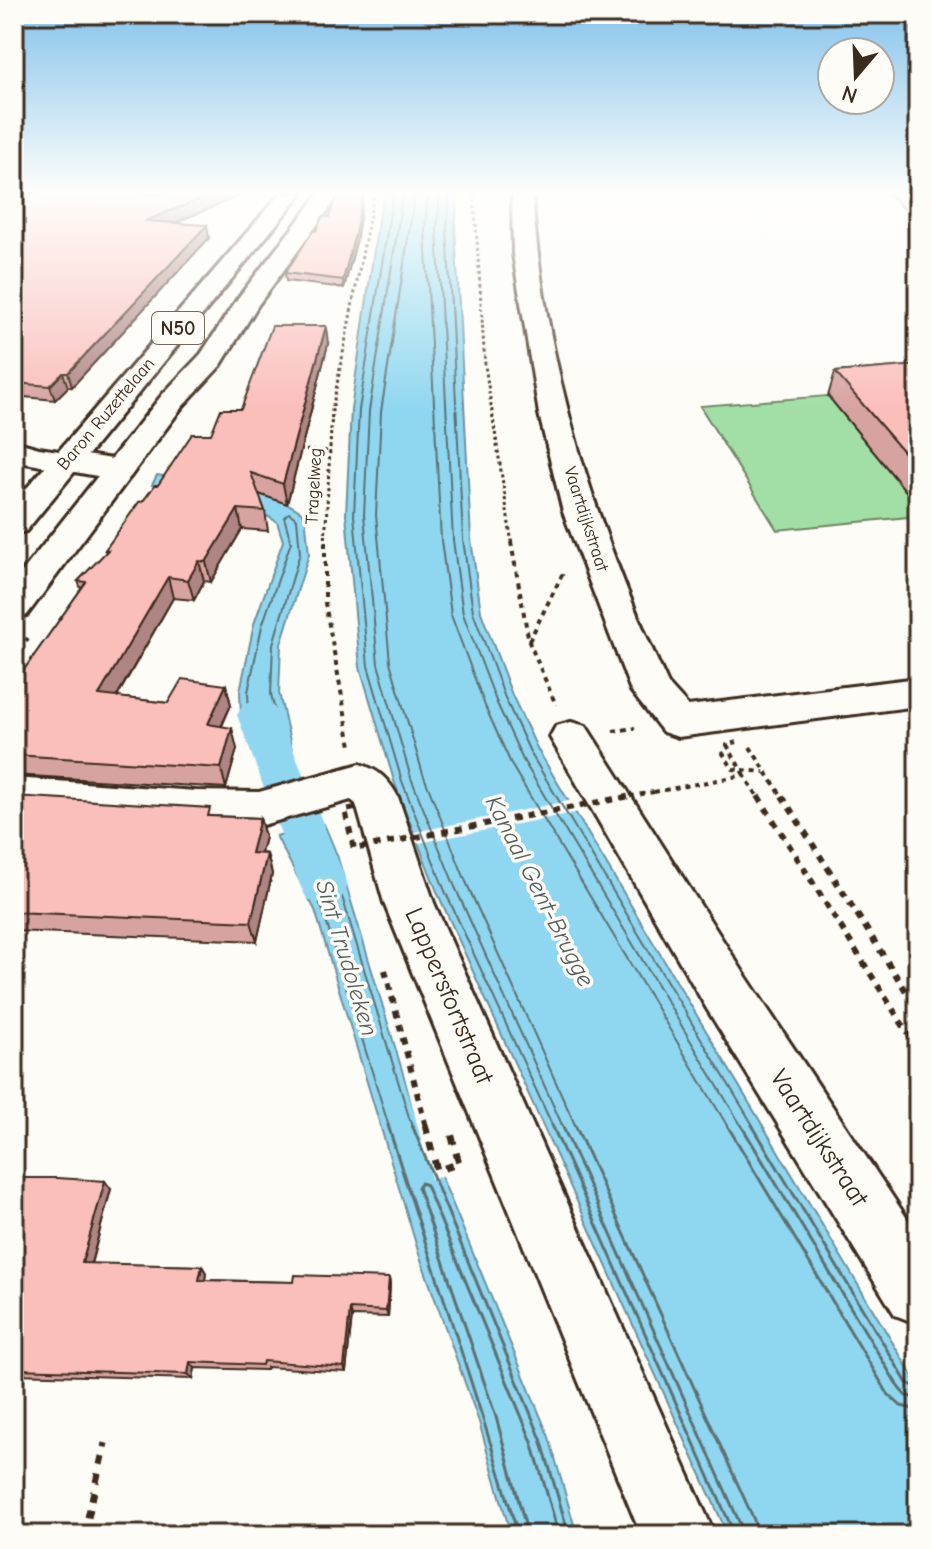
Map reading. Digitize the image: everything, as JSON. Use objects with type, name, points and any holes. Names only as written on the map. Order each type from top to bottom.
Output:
[{"type":"street","name":"Baron Ruzettelaan","points":[[14,524],[230,266]]},
{"type":"street","name":"Baron Ruzettelaan","points":[[14,607],[180,391],[211,359],[275,266]]},
{"type":"street","name":"Vaartdijkstraat","points":[[527,266],[554,414],[580,512],[646,681],[678,722]]},
{"type":"street","points":[[130,386],[130,396],[145,401],[166,399],[180,391]]},
{"type":"street","points":[[14,450],[66,463],[119,470]]},
{"type":"street","points":[[678,722],[918,692]]},
{"type":"street","name":"Vaartdijkstraat","points":[[571,737],[726,992],[918,1292]]},
{"type":"street","points":[[14,795],[196,808],[259,809],[341,795]]},
{"type":"street","name":"Lappersfortstraat","points":[[341,795],[376,797],[409,903],[678,1535]]},
{"type":"path","name":"Tragelweg","points":[[354,849],[341,795],[335,666],[325,603],[325,516],[332,410],[360,266]]},
{"type":"path","points":[[479,266],[485,365],[529,642],[571,737],[678,722]]},
{"type":"path","points":[[285,450],[329,451]]},
{"type":"path","points":[[529,642],[572,554],[593,549]]},
{"type":"path","points":[[918,1010],[746,741],[727,745],[918,1049]]},
{"type":"path","points":[[358,864],[354,849],[744,775]]},
{"type":"path","points":[[382,956],[437,1170],[448,1167]]},
{"type":"path","points":[[84,1535],[105,1443]]},
{"type":"green space","points":[[828,396],[918,506],[918,516],[777,530],[700,406]]},
{"type":"water","name":"Kanaal Gent-Brugge","points":[[372,266],[457,266],[471,539],[481,612],[512,695],[538,750],[918,1385],[918,1535],[728,1535],[438,894],[395,784],[360,667],[346,515],[351,409]]},
{"type":"water","points":[[157,475],[255,493],[292,506],[305,515],[309,554],[281,644],[279,693],[296,767],[261,776],[241,716],[240,691],[254,624],[283,541],[277,522],[248,507],[217,497],[152,485]]},
{"type":"water","points":[[324,824],[337,855],[415,1113],[549,1437],[577,1535],[511,1535],[479,1422],[419,1254],[315,910],[276,836]]},
{"type":"pier","points":[[573,800],[579,812],[414,844],[410,833]]},
{"type":"pier","points":[[384,994],[419,1112],[446,1175],[431,1179]]},
{"type":"building","points":[[14,266],[168,266],[68,373],[63,373],[50,386],[14,383]]},
{"type":"building","points":[[289,266],[347,266],[343,280],[285,273]]},
{"type":"building","points":[[272,326],[326,326],[283,484],[251,473],[265,511],[238,509],[206,562],[199,561],[188,580],[168,577],[99,695],[168,703],[182,679],[226,685],[208,724],[232,728],[221,768],[14,755],[14,684],[86,582],[78,581],[108,550],[105,550],[139,502],[158,485],[192,434],[211,434],[221,409],[241,409]]},
{"type":"building","points":[[918,365],[918,469],[835,372]]},
{"type":"building","points":[[14,796],[210,808],[208,816],[260,818],[251,853],[267,854],[251,922],[14,912]]},
{"type":"building","points":[[14,1178],[105,1181],[82,1263],[202,1266],[199,1280],[294,1282],[295,1275],[389,1278],[386,1311],[350,1309],[344,1367],[263,1361],[262,1365],[190,1362],[188,1374],[14,1369]]},
{"type":"waterway","name":"Sint Trudoleken","points":[[258,715],[324,885]]}]
